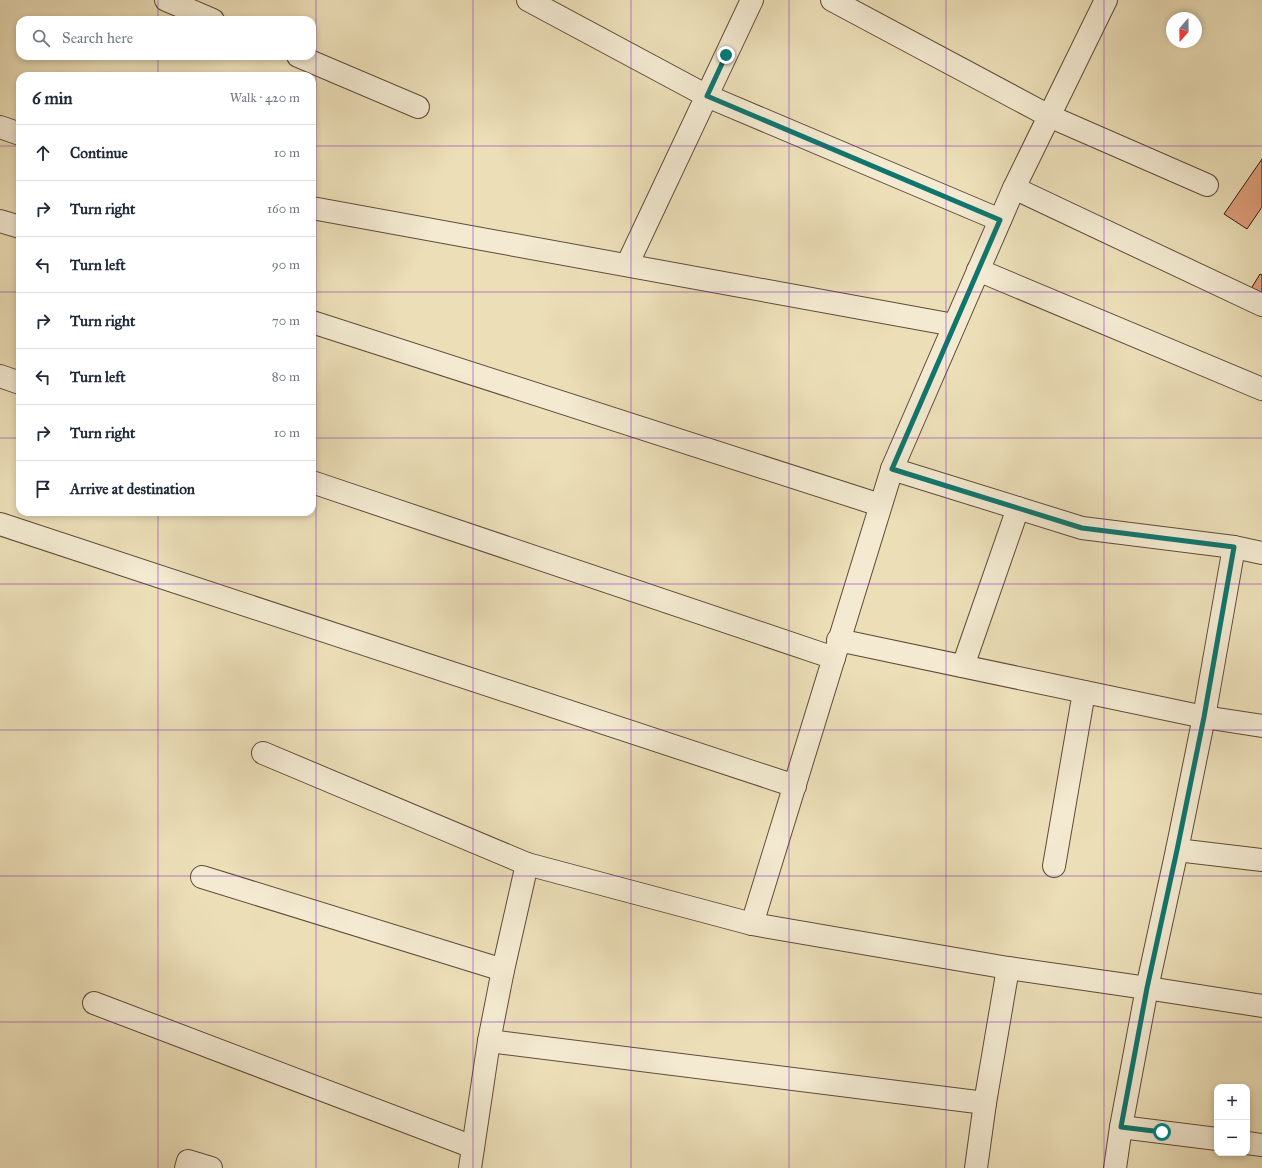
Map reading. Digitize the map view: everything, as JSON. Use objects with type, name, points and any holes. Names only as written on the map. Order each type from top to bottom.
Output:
[{"type":"street","points":[[166,0],[204,16]]},
{"type":"street","points":[[528,0],[707,96],[1000,220]]},
{"type":"street","points":[[627,265],[752,0]]},
{"type":"street","points":[[832,0],[1049,116],[1207,185]]},
{"type":"street","points":[[752,924],[892,469],[1014,188],[1106,0]]},
{"type":"street","points":[[307,60],[418,107]]},
{"type":"street","points":[[0,127],[16,133]]},
{"type":"street","points":[[1014,188],[1262,305]]},
{"type":"street","points":[[316,209],[954,326]]},
{"type":"street","points":[[0,221],[16,226]]},
{"type":"street","points":[[978,270],[1262,389]]},
{"type":"street","points":[[316,323],[880,505]]},
{"type":"street","points":[[0,376],[16,382]]},
{"type":"street","points":[[892,469],[1082,528],[1234,547],[1262,553]]},
{"type":"street","points":[[316,483],[836,649],[963,666],[1204,717],[1262,726]]},
{"type":"street","points":[[963,666],[1018,508]]},
{"type":"street","points":[[0,524],[795,786]]},
{"type":"street","points":[[1115,1168],[1121,1127],[1147,988],[1204,717],[1234,547]]},
{"type":"street","points":[[1054,866],[1084,692]]},
{"type":"street","points":[[263,753],[527,864],[752,924],[1008,968],[1262,1006]]},
{"type":"street","points":[[1177,850],[1262,860]]},
{"type":"street","points":[[94,1003],[471,1158],[489,1041],[503,970],[527,864]]},
{"type":"street","points":[[202,877],[503,970]]},
{"type":"street","points":[[976,1168],[984,1103],[1008,968]]},
{"type":"street","points":[[489,1041],[984,1103]]},
{"type":"street","points":[[1121,1127],[1214,1139]]},
{"type":"street","points":[[1250,1143],[1262,1145]]},
{"type":"street","points":[[186,1168],[188,1161],[211,1168]]},
{"type":"building","points":[[1262,159],[1262,207],[1247,229],[1224,214]]},
{"type":"building","points":[[1260,274],[1262,275],[1262,300],[1249,292]]},
{"type":"route","points":[[726,55],[707,96],[1000,220],[892,469],[1082,528],[1234,547],[1204,717],[1147,988],[1121,1127],[1162,1132]]}]
